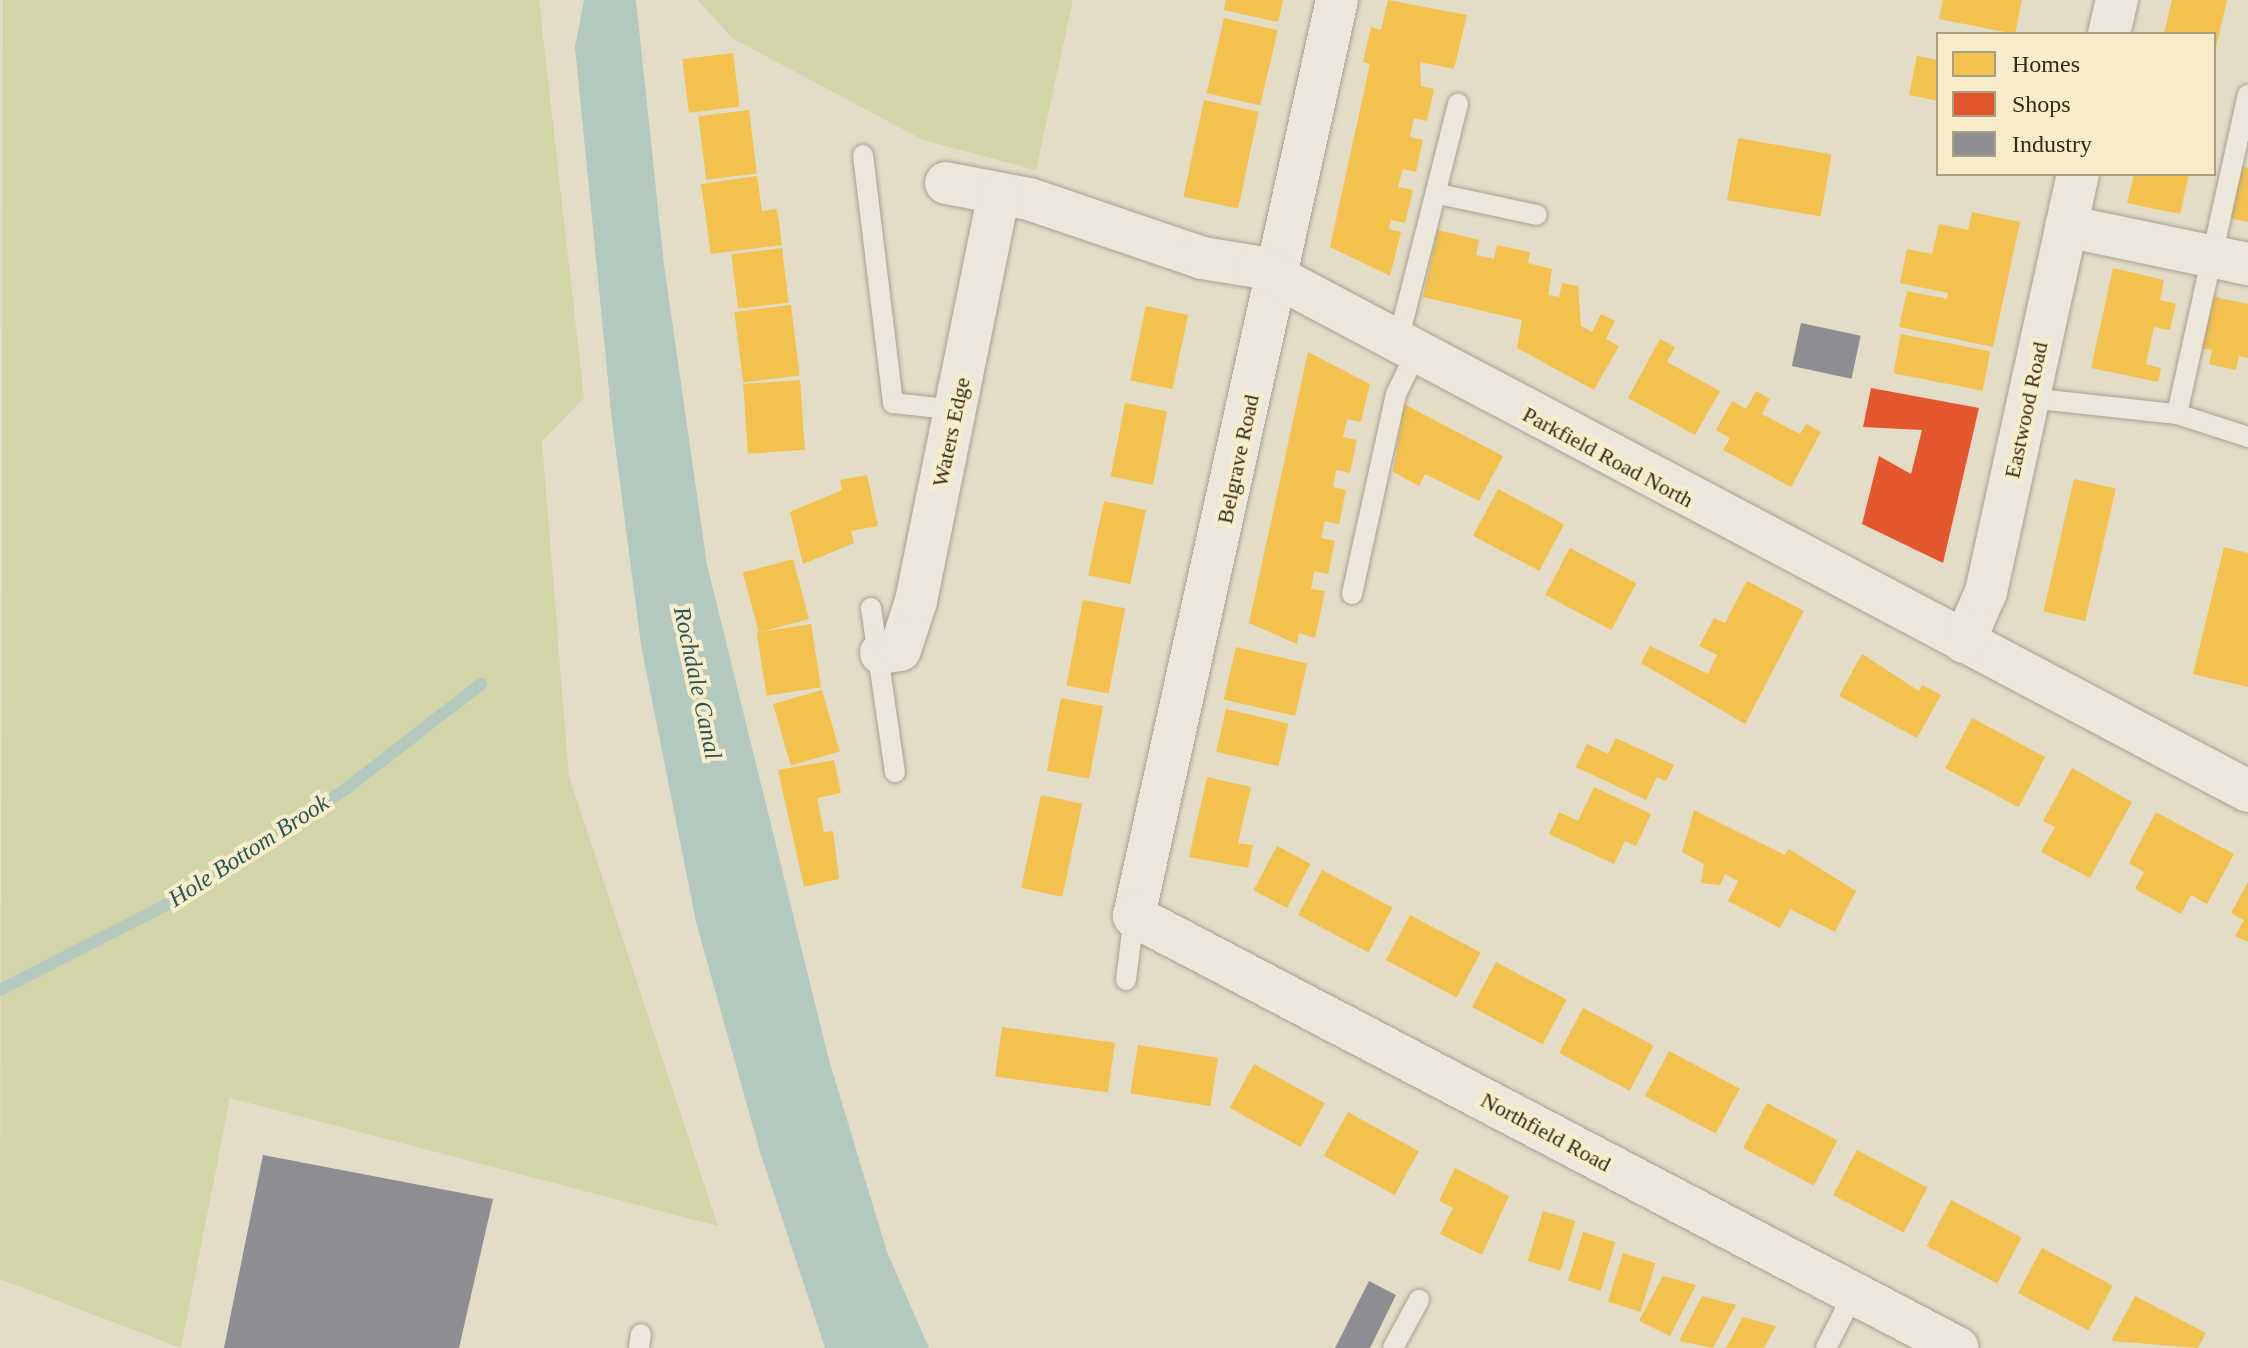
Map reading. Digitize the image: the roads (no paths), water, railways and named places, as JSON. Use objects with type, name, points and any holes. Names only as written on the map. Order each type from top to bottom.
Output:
[{"type":"street","name":"Belgrave Road","points":[[1134,916],[1337,0]]},
{"type":"street","points":[[2109,32],[2117,0]]},
{"type":"street","name":"Eastwood Road","points":[[1964,642],[1986,592],[2078,176]]},
{"type":"street","name":"Parkfield Road North","points":[[946,183],[999,194],[1202,258],[1258,267],[1277,281],[1406,350],[2248,791]]},
{"type":"street","name":"Waters Edge","points":[[881,653],[900,650],[916,601],[999,194]]},
{"type":"street","points":[[2066,226],[2231,261]]},
{"type":"street","name":"Northfield Road","points":[[1134,916],[1958,1348]]},
{"type":"lane","points":[[2177,414],[2231,261],[2248,95]]},
{"type":"lane","points":[[1352,594],[1458,104]]},
{"type":"lane","points":[[863,155],[893,403],[956,410]]},
{"type":"lane","points":[[1439,194],[1537,215]]},
{"type":"lane","points":[[2029,398],[2177,414],[2248,437]]},
{"type":"lane","points":[[871,608],[881,653],[895,772]]},
{"type":"lane","points":[[1126,980],[1134,916]]},
{"type":"lane","points":[[1826,1348],[1854,1293]]},
{"type":"lane","points":[[1393,1348],[1419,1300]]},
{"type":"water","name":"Rochdale Canal","points":[[584,0],[636,0],[664,265],[707,565],[829,1060],[887,1252],[929,1348],[825,1348],[760,1152],[696,922],[641,645],[612,421],[575,47]]},
{"type":"waterway","name":"Hole Bottom Brook","points":[[0,990],[199,888],[347,788],[481,684]]}]
